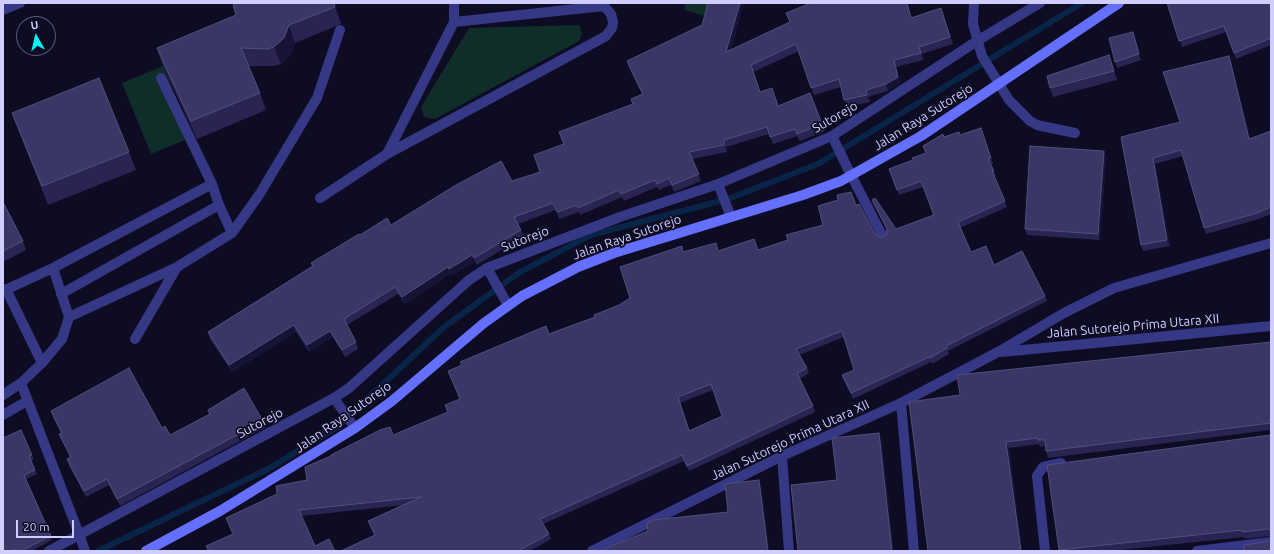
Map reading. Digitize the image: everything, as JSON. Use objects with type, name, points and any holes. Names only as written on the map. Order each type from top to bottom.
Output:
[{"type":"main road","name":"Jalan Raya Sutorejo","points":[[146,551],[227,507],[392,401],[484,323],[508,305],[549,281],[607,256],[816,190],[849,170],[921,136],[1119,3]]},
{"type":"street","points":[[3,10],[20,3]]},
{"type":"street","points":[[387,154],[454,22],[454,3]]},
{"type":"street","points":[[974,3],[973,24],[982,56],[998,85],[1009,100],[1030,121],[1048,128],[1075,133]]},
{"type":"street","name":"Sutorejo","points":[[49,551],[82,542],[336,401],[469,280],[620,217],[720,187],[833,138],[978,41],[1040,3]]},
{"type":"street","points":[[320,198],[387,154],[606,36],[612,28],[613,22],[609,10],[604,6],[454,22]]},
{"type":"street","points":[[69,317],[177,267],[232,233],[259,195],[317,98],[340,30]]},
{"type":"street","points":[[160,78],[212,184],[219,205],[232,233]]},
{"type":"street","points":[[833,138],[883,237]]},
{"type":"street","points":[[42,363],[4,290],[53,268],[212,184]]},
{"type":"street","points":[[720,187],[731,216]]},
{"type":"street","points":[[61,294],[219,205]]},
{"type":"street","name":"Jalan Sutorejo Prima Utara XII","points":[[592,551],[782,456],[901,404],[998,352],[1064,314],[1122,285],[1271,243]]},
{"type":"street","points":[[135,339],[177,267]]},
{"type":"street","points":[[3,395],[20,383],[42,363],[62,339],[69,317],[53,268]]},
{"type":"street","points":[[489,272],[508,305]]},
{"type":"street","name":"Jalan Sutorejo Prima Utara XII","points":[[998,352],[1271,326]]},
{"type":"street","points":[[20,383],[82,542]]},
{"type":"street","points":[[3,415],[27,400]]},
{"type":"street","points":[[336,401],[354,426]]},
{"type":"street","points":[[901,404],[914,551]]},
{"type":"street","points":[[782,456],[789,551]]},
{"type":"street","points":[[1045,551],[1037,476],[1041,469],[1046,466],[1073,461]]},
{"type":"street","points":[[1197,551],[1271,542]]},
{"type":"green space","points":[[686,3],[709,3],[705,16],[684,10]]},
{"type":"green space","points":[[579,25],[582,33],[579,41],[435,119],[424,117],[421,107],[469,28]]},
{"type":"green space","points":[[163,66],[192,137],[151,154],[122,83]]},
{"type":"building","points":[[238,3],[334,3],[335,7],[289,25],[284,38],[274,47],[267,49],[241,48],[260,93],[191,121],[157,48],[236,15],[233,5]]},
{"type":"building","points":[[708,3],[740,3],[726,52],[790,22],[786,13],[811,3],[907,3],[911,18],[941,8],[950,37],[919,47],[921,53],[894,60],[898,77],[886,84],[866,90],[867,95],[844,100],[839,79],[811,88],[796,44],[751,65],[760,92],[772,88],[778,106],[810,93],[822,124],[797,134],[795,129],[770,137],[767,127],[724,140],[724,145],[689,152],[699,174],[672,185],[669,178],[657,184],[655,180],[621,194],[619,190],[578,208],[577,205],[557,212],[553,203],[514,217],[521,230],[474,258],[472,255],[449,269],[448,267],[402,297],[395,287],[344,319],[356,342],[342,350],[330,331],[307,345],[294,325],[229,365],[208,332],[313,266],[311,263],[359,234],[360,235],[387,218],[391,225],[456,185],[501,161],[512,181],[540,172],[534,155],[564,144],[559,132],[633,104],[631,99],[643,94],[627,61],[702,25]]},
{"type":"building","points":[[1167,3],[1271,3],[1271,38],[1234,53],[1224,26],[1179,41]]},
{"type":"building","points":[[1133,32],[1139,54],[1115,62],[1109,38]]},
{"type":"building","points":[[1109,55],[1114,71],[1050,88],[1047,76]]},
{"type":"building","points":[[1229,56],[1249,139],[1271,131],[1271,207],[1257,213],[1204,228],[1181,150],[1153,158],[1167,240],[1141,245],[1121,137],[1180,122],[1163,72]]},
{"type":"building","points":[[99,78],[129,152],[42,186],[12,113]]},
{"type":"building","points":[[981,128],[991,158],[988,159],[1005,201],[958,222],[971,252],[986,246],[994,265],[1022,251],[1045,296],[946,346],[947,348],[930,358],[929,357],[851,393],[842,375],[854,370],[842,331],[796,349],[807,368],[797,373],[813,406],[687,466],[682,455],[540,519],[549,534],[518,551],[341,551],[375,535],[368,521],[421,497],[299,510],[315,546],[329,539],[335,551],[209,551],[206,546],[233,534],[226,518],[277,494],[276,486],[307,480],[305,467],[331,456],[380,430],[390,427],[393,435],[448,412],[445,405],[460,399],[448,371],[462,365],[460,362],[546,326],[549,334],[595,317],[594,315],[619,305],[630,298],[620,267],[682,246],[683,252],[716,243],[718,251],[754,239],[758,250],[788,240],[786,235],[823,225],[818,206],[838,200],[837,195],[851,192],[856,205],[859,204],[875,234],[880,238],[886,235],[887,229],[872,200],[875,198],[896,229],[934,215],[921,181],[897,190],[889,169],[913,160],[912,158],[926,153],[923,146],[943,134],[944,137],[959,132],[960,135]],"holes":[[[711,384],[722,416],[689,431],[678,397]]]},
{"type":"building","points":[[1030,146],[1104,151],[1098,234],[1025,229]]},
{"type":"building","points":[[3,202],[23,241],[3,251]]},
{"type":"building","points":[[1271,342],[1271,423],[1046,451],[1045,440],[1038,440],[1038,438],[1006,442],[1021,551],[928,551],[909,402],[960,395],[957,375]]},
{"type":"building","points":[[129,368],[162,428],[165,426],[170,435],[210,414],[208,410],[244,388],[263,421],[117,499],[107,479],[84,491],[67,459],[71,457],[59,434],[62,433],[51,411]]},
{"type":"building","points":[[21,430],[32,455],[29,456],[35,470],[24,475],[51,536],[21,551],[16,551],[15,549],[12,551],[3,551],[3,438]]},
{"type":"building","points":[[879,433],[892,551],[798,551],[791,485],[837,480],[832,438]]},
{"type":"building","points":[[1271,434],[1271,531],[1268,529],[1242,532],[1242,530],[1059,550],[1047,465]]},
{"type":"building","points":[[759,480],[768,551],[600,551],[648,531],[647,523],[653,520],[728,512],[725,484]]},
{"type":"building","points":[[1271,541],[1271,551],[1244,551],[1244,545]]},
{"type":"waterway","points":[[98,551],[268,469],[336,428],[444,327],[520,272],[591,235],[728,199],[818,164],[1082,3]]}]
